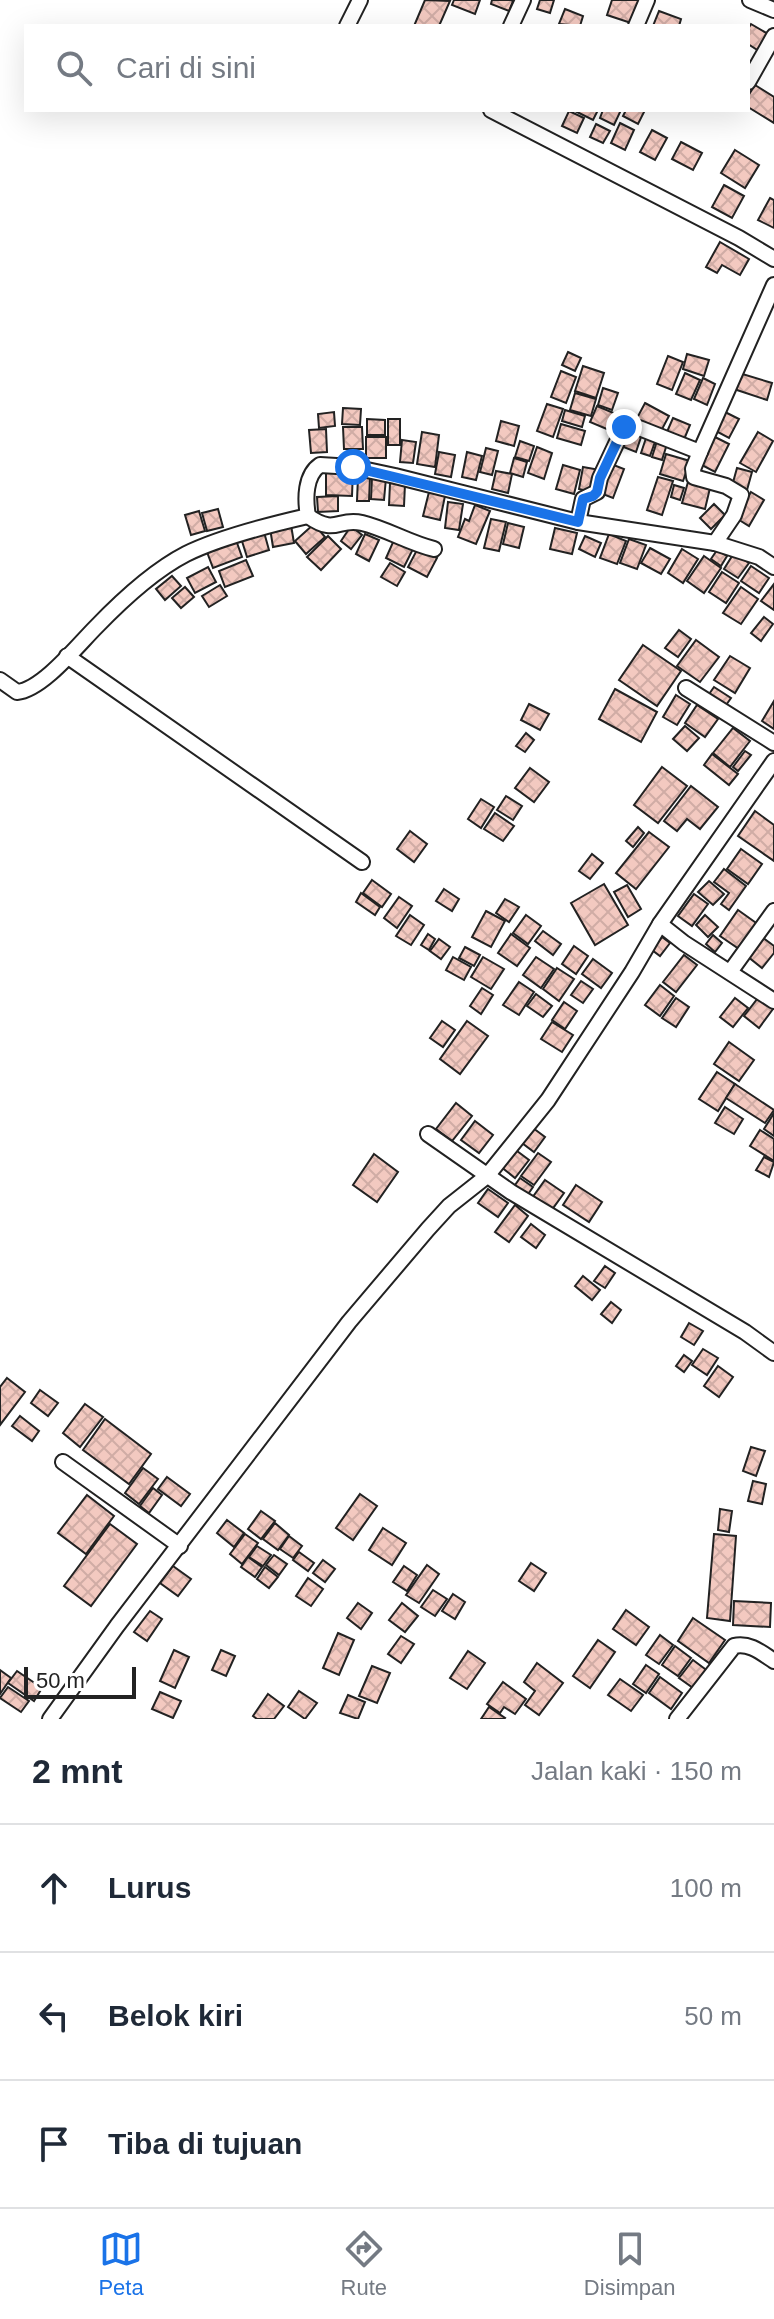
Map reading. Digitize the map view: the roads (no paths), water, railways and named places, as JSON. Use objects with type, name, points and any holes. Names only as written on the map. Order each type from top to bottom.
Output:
[{"type":"street","points":[[348,24],[360,0]]},
{"type":"street","points":[[512,24],[523,0]]},
{"type":"street","points":[[637,24],[647,0]]},
{"type":"street","points":[[750,0],[774,10]]},
{"type":"street","points":[[750,78],[774,36]]},
{"type":"street","points":[[495,112],[774,259]]},
{"type":"street","points":[[715,543],[734,515],[741,495],[726,486],[694,477],[693,469],[774,285]]},
{"type":"street","points":[[578,522],[583,499],[597,492],[600,478],[627,425],[700,452]]},
{"type":"street","points":[[308,516],[307,491],[313,471],[327,464],[395,476],[578,522],[715,543],[759,557],[774,567]]},
{"type":"street","points":[[0,680],[21,692],[45,677],[125,599],[184,555],[278,523],[308,516],[331,527],[359,522],[434,549]]},
{"type":"street","points":[[67,656],[362,862]]},
{"type":"street","points":[[686,688],[774,743]]},
{"type":"street","points":[[50,1719],[117,1626],[349,1322],[449,1206],[487,1176],[548,1100],[660,924],[774,761]]},
{"type":"street","points":[[730,972],[774,911]]},
{"type":"street","points":[[660,924],[774,1001]]},
{"type":"street","points":[[428,1134],[487,1176],[745,1332],[774,1353]]},
{"type":"street","points":[[63,1462],[180,1546]]},
{"type":"street","points":[[677,1719],[734,1646],[750,1646],[774,1661]]}]
